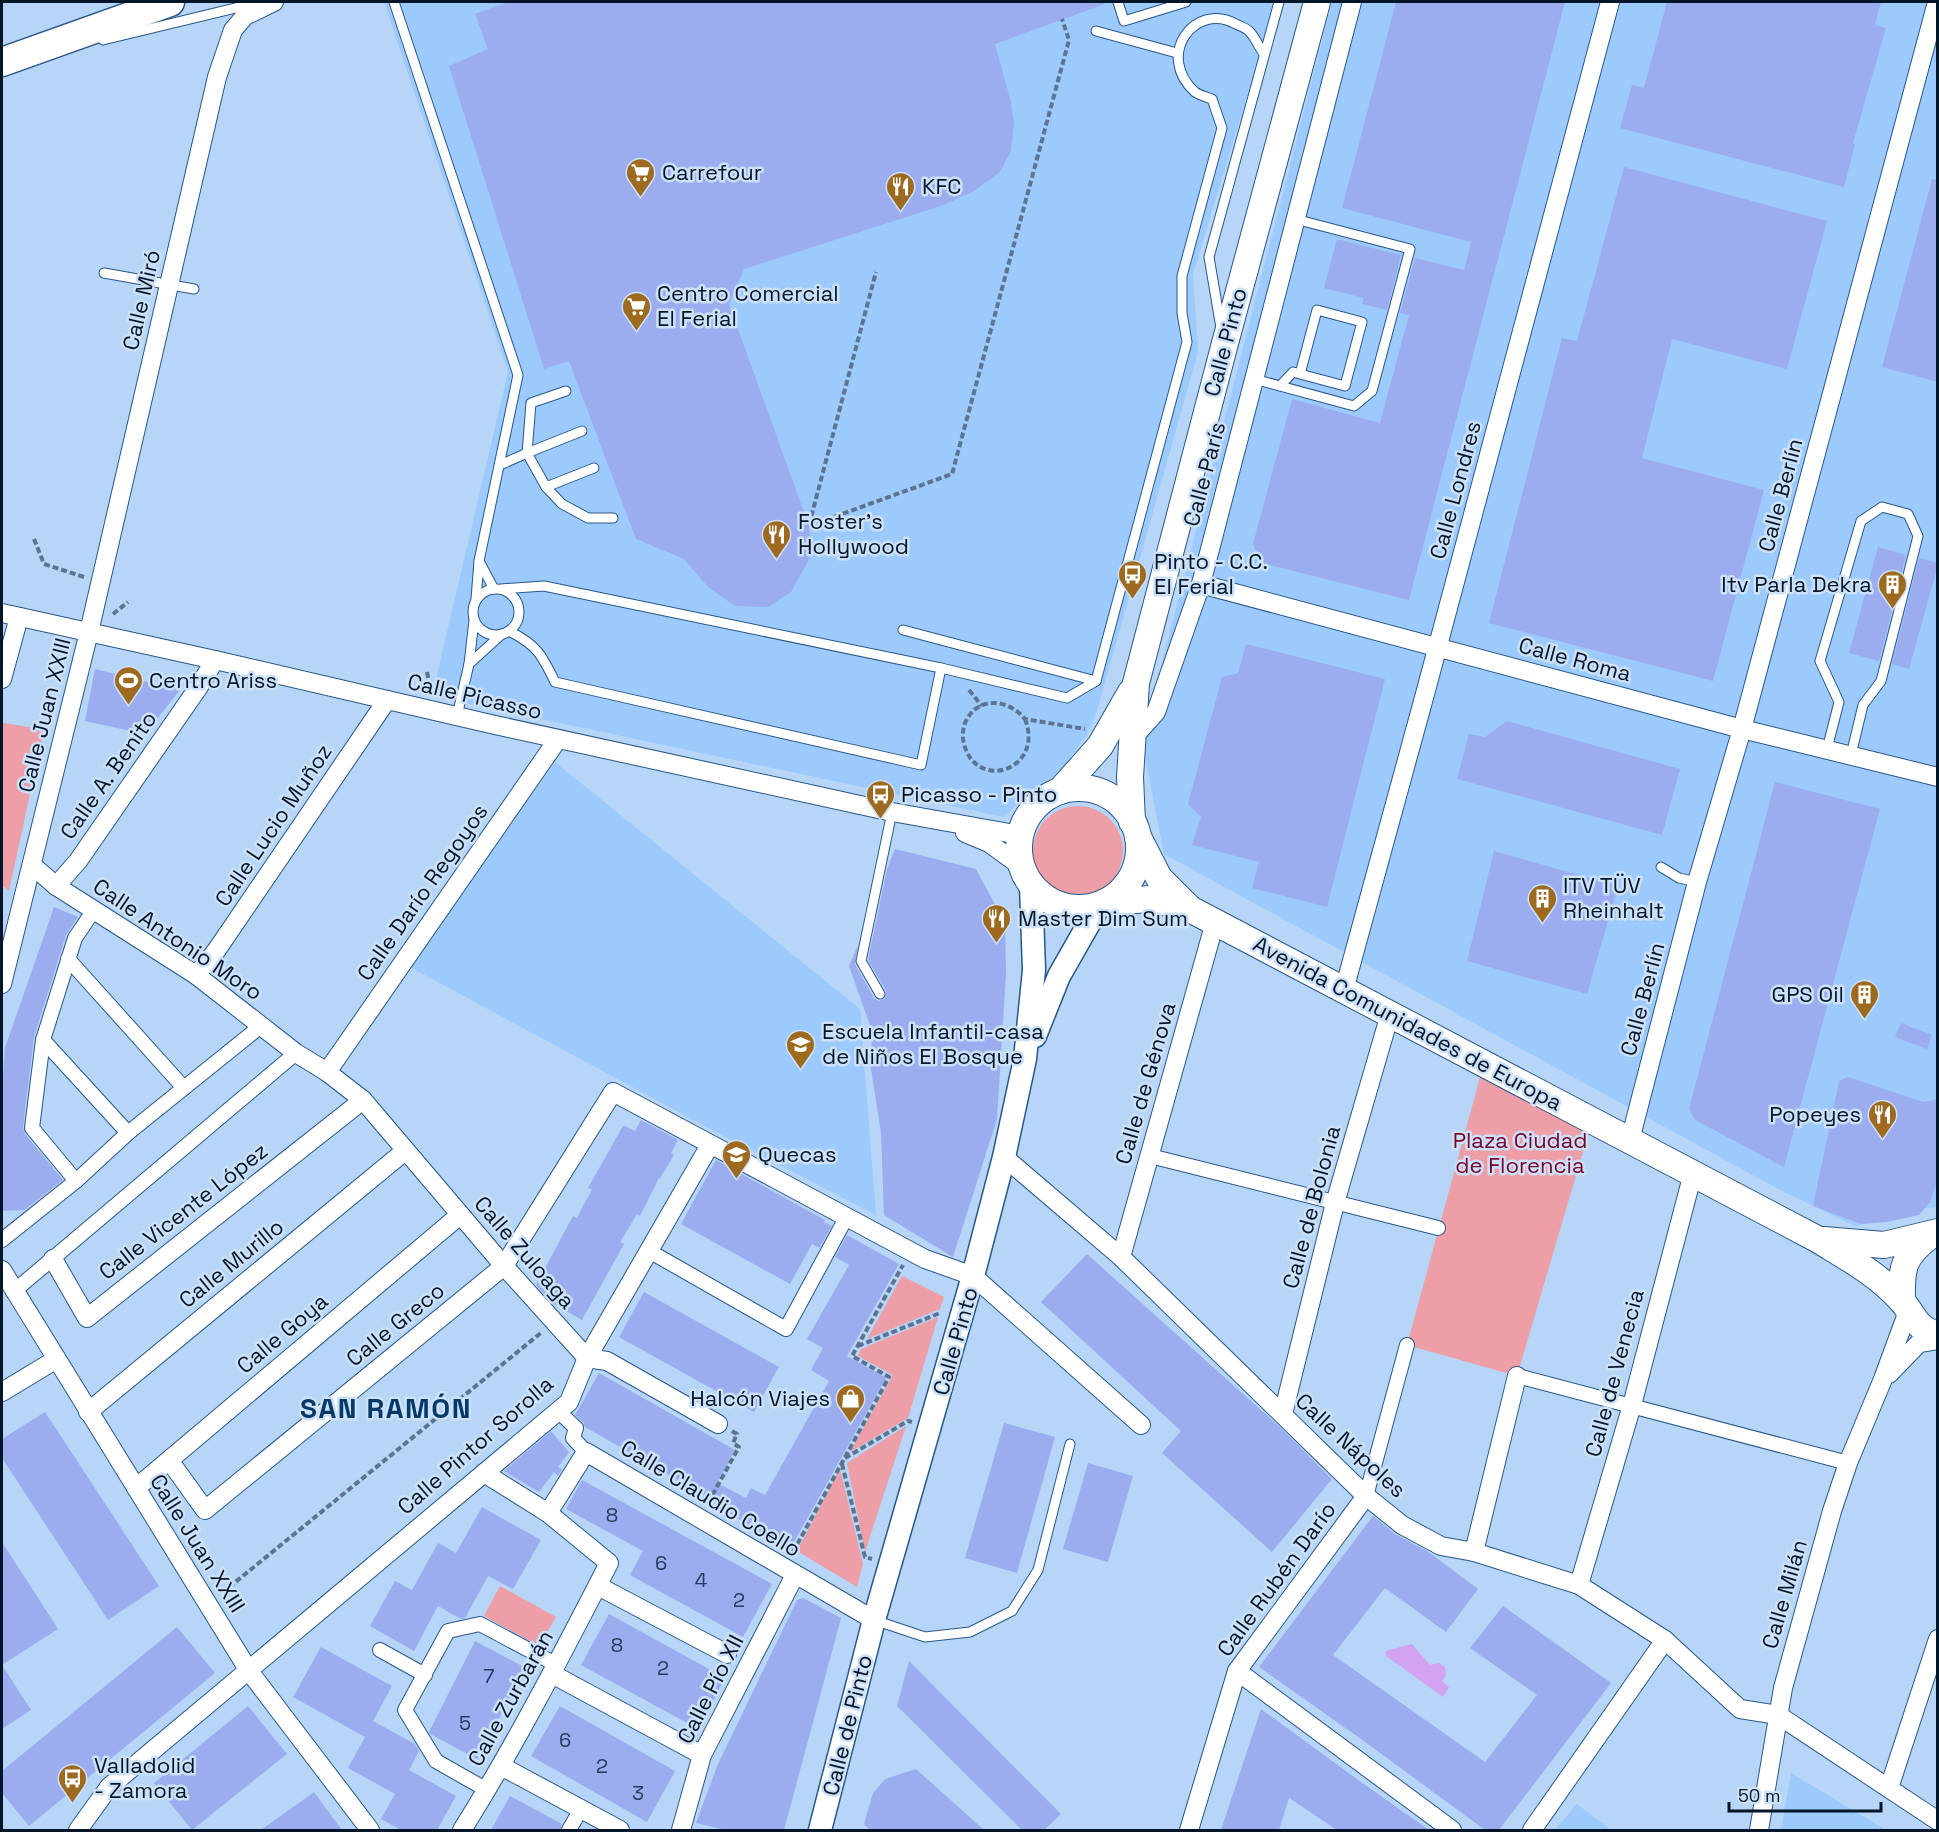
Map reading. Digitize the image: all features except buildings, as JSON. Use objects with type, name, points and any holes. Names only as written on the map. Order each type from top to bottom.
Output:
[{"type":"main road","points":[[2,63],[170,2]]},
{"type":"main road","name":"Calle Pinto","points":[[1134,828],[1130,777],[1121,736],[1317,2]]},
{"type":"main road","points":[[1060,791],[1080,788],[1099,792],[1116,801],[1129,816],[1134,828],[1138,851],[1135,868],[1127,884],[1115,896],[1103,903],[1082,908],[1063,906],[1046,898],[1027,877],[1019,852],[1020,836],[1028,816],[1042,801],[1060,791],[1100,746],[1121,736]]},
{"type":"main road","name":"Avenida Comunidades de Europa","points":[[1134,828],[1159,878],[1190,909]]},
{"type":"main road","name":"Avenida Comunidades de Europa","points":[[1103,903],[1151,899],[1190,909],[1817,1239],[1871,1274],[1905,1306],[1920,1326],[1938,1335]]},
{"type":"main road","points":[[1817,1239],[1884,1245],[1934,1234]]},
{"type":"main road","points":[[1905,1306],[1901,1275],[1908,1257],[1916,1246],[1934,1234]]},
{"type":"street","name":"Calle Miró","points":[[89,632],[217,77],[233,30],[245,16],[274,2]]},
{"type":"street","name":"Calle París","points":[[1121,736],[1156,712],[1202,584],[1352,2]]},
{"type":"street","name":"Calle Londres","points":[[1344,990],[1610,2]]},
{"type":"street","name":"Calle Berlín","points":[[1630,1140],[1697,882],[1742,729],[1937,2]]},
{"type":"street","name":"Calle Roma","points":[[1202,584],[1742,729],[1938,777]]},
{"type":"street","name":"Calle Picasso","points":[[10,615],[558,739],[892,812],[1020,836]]},
{"type":"street","points":[[2,679],[10,615]]},
{"type":"street","name":"Calle Juan XXIII","points":[[2,984],[89,632]]},
{"type":"street","name":"Calle A. Benito","points":[[56,886],[78,861],[215,660]]},
{"type":"street","name":"Calle Lucio Muñoz","points":[[196,975],[222,942],[387,700]]},
{"type":"street","name":"Calle Darío Regoyos","points":[[327,1072],[558,739]]},
{"type":"street","name":"Calle Picasso","points":[[939,821],[989,843],[1027,877]]},
{"type":"street","name":"Calle Antonio Moro","points":[[32,865],[56,886],[196,975],[296,1053],[327,1072]]},
{"type":"street","name":"Calle Pinto","points":[[874,1620],[962,1317],[1005,1157],[1025,1059],[1034,970],[1027,877]]},
{"type":"street","name":"Calle Pinto","points":[[1025,1059],[1059,976],[1103,903]]},
{"type":"street","points":[[76,1181],[32,1128],[43,1040],[75,938],[94,910]]},
{"type":"street","name":"Calle de Génova","points":[[1121,1257],[1215,922]]},
{"type":"street","points":[[68,959],[184,1088]]},
{"type":"street","name":"Calle de Bolonia","points":[[1283,1414],[1335,1203],[1390,1014]]},
{"type":"street","points":[[2,1240],[76,1181],[128,1133],[261,1026]]},
{"type":"street","points":[[43,1040],[128,1133]]},
{"type":"street","points":[[13,1292],[296,1053]]},
{"type":"street","name":"Calle Zuloaga","points":[[327,1072],[363,1100],[504,1266],[587,1358]]},
{"type":"street","name":"Calle Greco","points":[[169,1460],[204,1510],[504,1266],[613,1092],[710,1146]]},
{"type":"street","name":"Calle Vicente López","points":[[52,1259],[87,1318],[363,1100]]},
{"type":"street","points":[[710,1146],[925,1259],[973,1276],[1141,1425]]},
{"type":"street","name":"Calle Pintor Sorolla","points":[[78,1830],[109,1787],[569,1402],[587,1358],[710,1146]]},
{"type":"street","name":"Calle Murillo","points":[[88,1412],[405,1151]]},
{"type":"street","points":[[1150,1156],[1438,1228]]},
{"type":"street","name":"Calle Nápoles","points":[[1005,1157],[1121,1257],[1366,1496],[1402,1525],[1441,1546],[1474,1552],[1579,1585],[1665,1640],[1740,1709],[1778,1715]]},
{"type":"street","name":"Calle de Venecia","points":[[1579,1585],[1632,1405],[1693,1173]]},
{"type":"street","name":"Calle Goya","points":[[135,1488],[460,1215]]},
{"type":"street","points":[[649,1251],[786,1329],[846,1218]]},
{"type":"street","name":"Calle Juan XXIII","points":[[2,1270],[13,1292],[249,1671],[370,1830]]},
{"type":"street","name":"Calle Milán","points":[[1759,1830],[1783,1688],[1822,1544],[1848,1462],[1883,1379],[1905,1306]]},
{"type":"street","points":[[1883,1379],[1919,1343],[1938,1340]]},
{"type":"street","points":[[1366,1496],[1407,1345]]},
{"type":"street","points":[[587,1358],[607,1360],[718,1424]]},
{"type":"street","points":[[2,1392],[55,1360]]},
{"type":"street","points":[[1474,1552],[1517,1376],[1848,1462]]},
{"type":"street","points":[[558,1411],[576,1428],[573,1438],[586,1452]]},
{"type":"street","name":"Calle Claudio Coello","points":[[548,1513],[586,1452],[874,1620]]},
{"type":"street","points":[[484,1473],[548,1513]]},
{"type":"street","name":"Calle Rubén Darío","points":[[1189,1830],[1238,1671],[1366,1496]]},
{"type":"street","name":"Calle Zurbarán","points":[[462,1830],[501,1766],[609,1563],[548,1513]]},
{"type":"street","name":"Calle Pío XII","points":[[681,1830],[702,1755],[789,1572]]},
{"type":"street","points":[[598,1586],[727,1654]]},
{"type":"street","name":"Calle de Pinto","points":[[820,1830],[874,1620]]},
{"type":"street","points":[[487,1790],[436,1761],[405,1710],[448,1631],[480,1624],[702,1755]]},
{"type":"street","points":[[1532,1830],[1665,1640]]},
{"type":"street","points":[[1889,1788],[1938,1640]]},
{"type":"street","points":[[380,1650],[425,1675]]},
{"type":"street","points":[[1238,1671],[1452,1830]]},
{"type":"street","points":[[1778,1715],[1938,1821]]},
{"type":"street","points":[[501,1766],[620,1830]]},
{"type":"street","points":[[569,1830],[581,1809]]},
{"type":"lane","points":[[90,43],[263,2]]},
{"type":"lane","points":[[394,2],[518,375],[479,561],[469,664],[458,716]]},
{"type":"lane","points":[[1118,2],[1124,21],[1186,2]]},
{"type":"lane","points":[[1224,347],[1209,258],[1279,2]]},
{"type":"lane","points":[[476,599],[487,590],[544,586],[941,668],[1067,698],[1096,681],[1186,342],[1182,313],[1182,276],[1222,128],[1212,99],[1196,93],[1181,75],[1177,53],[1185,34],[1207,19],[1227,18],[1248,30],[1264,54]]},
{"type":"lane","points":[[1096,31],[1177,53]]},
{"type":"lane","points":[[2,63],[79,45]]},
{"type":"lane","points":[[1254,379],[1354,406],[1372,391],[1410,249],[1295,219]]},
{"type":"lane","points":[[105,273],[194,289]]},
{"type":"lane","points":[[1280,386],[1293,372],[1300,374],[1345,386],[1362,322],[1317,310],[1300,374]]},
{"type":"lane","points":[[566,391],[531,403],[527,453],[546,487],[562,504],[588,518],[613,518]]},
{"type":"lane","points":[[500,465],[582,431]]},
{"type":"lane","points":[[546,487],[594,468]]},
{"type":"lane","points":[[1827,749],[1839,702],[1820,661],[1861,520],[1882,507],[1908,514],[1918,536],[1881,681],[1863,705],[1851,755]]},
{"type":"lane","points":[[469,664],[506,632],[518,618],[518,603],[508,592],[498,589],[479,561]]},
{"type":"lane","points":[[474,620],[488,634],[506,632],[527,640],[543,657],[555,682],[921,765],[941,668]]},
{"type":"lane","points":[[903,630],[1096,681]]},
{"type":"lane","points":[[880,994],[861,961],[892,812]]},
{"type":"lane","points":[[1661,867],[1679,878],[1697,882]]},
{"type":"lane","points":[[874,1620],[925,1637],[970,1632],[1012,1611],[1038,1570],[1070,1444]]},
{"type":"path","points":[[876,272],[809,526],[952,474],[1069,40],[1062,19]]},
{"type":"path","points":[[34,539],[44,564],[73,575],[101,580]]},
{"type":"path","points":[[1025,719],[1030,741],[1019,762],[1009,768],[986,769],[976,764],[968,755],[963,745],[962,733],[966,722],[972,712],[991,703],[1011,706],[1025,719],[1121,736]]},
{"type":"path","points":[[789,1572],[844,1458],[889,1377],[852,1356],[910,1251]]},
{"type":"path","points":[[857,1347],[943,1312],[962,1317]]},
{"type":"path","points":[[208,1605],[554,1322]]},
{"type":"path","points":[[844,1458],[908,1421],[930,1428]]},
{"type":"path","points":[[699,1519],[739,1447],[733,1443],[737,1434],[718,1424]]},
{"type":"path","points":[[842,1463],[865,1557],[890,1564]]},
{"type":"shaded area","points":[[384,2],[1276,2],[1193,274],[1198,352],[1097,711],[1088,733],[1056,777],[1034,788],[1004,817],[432,696],[508,372]]},
{"type":"shaded area","points":[[1332,2],[1937,2],[1937,1207],[1914,1209],[1855,1226],[1780,1190],[1164,854],[1142,741]]},
{"type":"shaded area","points":[[555,762],[860,1009],[876,1215],[710,1129],[410,967]]},
{"type":"shaded area","points":[[1412,1644],[1430,1665],[1439,1663],[1445,1667],[1446,1674],[1442,1681],[1449,1687],[1443,1697],[1386,1656],[1385,1651]]},
{"type":"shaded area","points":[[1791,1773],[1886,1830],[1781,1830]]},
{"type":"shaded area","points":[[1577,1804],[1611,1830],[1555,1830]]},
{"type":"green space","points":[[2,724],[40,729],[43,734],[9,891],[2,885]]},
{"type":"green space","points":[[1078,806],[1095,810],[1110,819],[1119,834],[1123,851],[1119,868],[1110,883],[1095,892],[1078,896],[1061,892],[1046,883],[1037,868],[1033,851],[1037,834],[1046,819],[1061,810]]},
{"type":"green space","name":"Plaza Ciudad de Florencia","points":[[1484,1063],[1592,1121],[1517,1376],[1407,1345]]},
{"type":"green space","points":[[902,1276],[944,1297],[940,1309],[867,1339]]},
{"type":"green space","points":[[938,1317],[908,1418],[850,1452],[893,1375],[858,1356],[861,1349]]},
{"type":"green space","points":[[906,1426],[865,1552],[847,1463]]},
{"type":"green space","points":[[840,1469],[863,1564],[857,1587],[797,1551]]},
{"type":"green space","points":[[500,1586],[556,1617],[539,1646],[484,1616]]},
{"type":"place","name":"Carrefour","points":[[641,198]]},
{"type":"place","name":"KFC","points":[[901,212]]},
{"type":"place","name":"Centro Comercial El Ferial","points":[[636,332]]},
{"type":"place","name":"Foster's Hollywood","points":[[777,560]]},
{"type":"place","name":"Pinto - C.C. El Ferial","points":[[1133,600]]},
{"type":"place","name":"Itv Parla Dekra","points":[[1893,610]]},
{"type":"place","name":"Centro Ariss","points":[[128,706]]},
{"type":"place","name":"Picasso - Pinto","points":[[880,820]]},
{"type":"place","name":"ITV TÜV Rheinhalt","points":[[1542,924]]},
{"type":"place","name":"Master Dim Sum","points":[[997,944]]},
{"type":"place","name":"GPS Oil","points":[[1865,1020]]},
{"type":"place","name":"Escuela Infantil-casa de Niños El Bosque","points":[[801,1070]]},
{"type":"place","name":"Popeyes","points":[[1882,1140]]},
{"type":"place","name":"Quecas","points":[[737,1180]]},
{"type":"place","name":"Halcón Viajes","points":[[851,1424]]},
{"type":"place","name":"Valladolid - Zamora","points":[[73,1804]]},
{"type":"district","name":"SAN RAMÓN","points":[[386,1408]]}]
